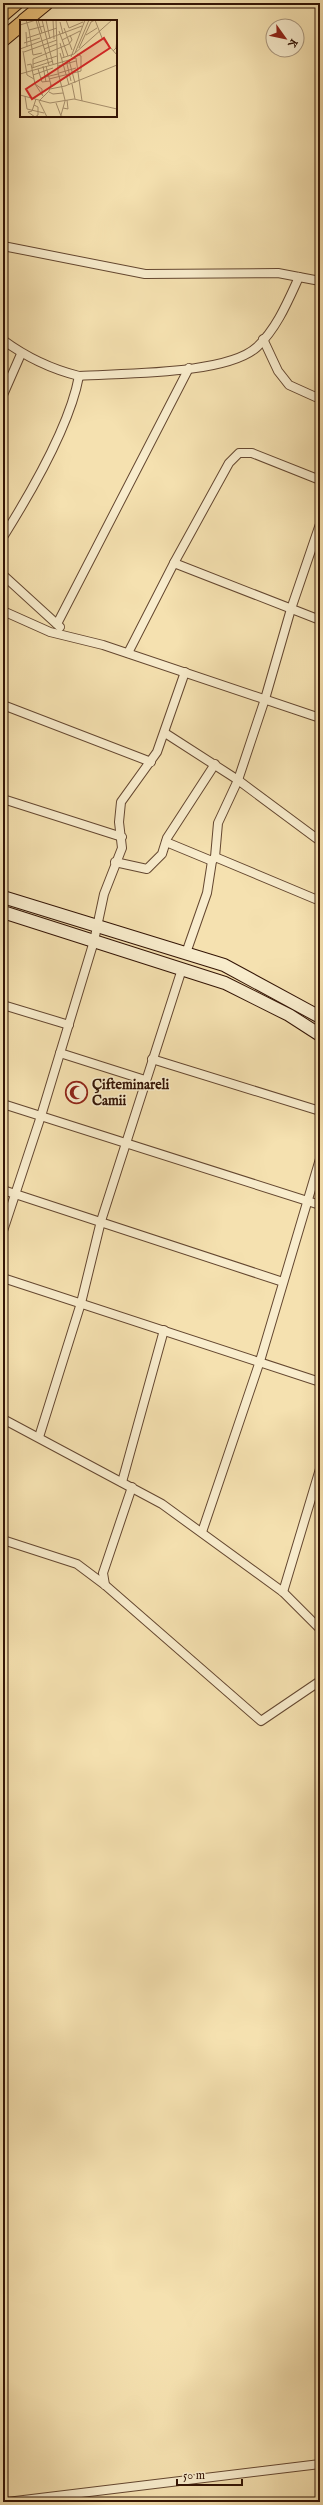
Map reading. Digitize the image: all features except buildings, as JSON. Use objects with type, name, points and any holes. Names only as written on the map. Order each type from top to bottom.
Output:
[{"type":"highway","points":[[3,14],[16,3]]},
{"type":"highway","points":[[25,20],[46,3]]},
{"type":"highway","points":[[3,39],[20,25]]},
{"type":"main road","points":[[3,897],[224,965],[320,1017]]},
{"type":"main road","points":[[3,912],[226,983],[289,1015],[320,1035]]},
{"type":"street","points":[[3,246],[145,274],[278,274],[320,281]]},
{"type":"street","points":[[3,340],[21,354],[62,372],[79,376],[189,368],[243,356],[263,339],[284,310],[299,277]]},
{"type":"street","points":[[263,339],[278,371],[289,385],[320,399]]},
{"type":"street","points":[[3,394],[21,354]]},
{"type":"street","points":[[57,624],[189,368]]},
{"type":"street","points":[[3,537],[24,505],[66,419],[76,395],[79,376]]},
{"type":"street","points":[[128,653],[174,563],[229,463],[239,453],[252,453],[320,480]]},
{"type":"street","points":[[186,953],[207,894],[214,859],[218,823],[238,780],[265,699],[291,609],[320,524]]},
{"type":"street","points":[[174,563],[320,620]]},
{"type":"street","points":[[3,575],[57,624],[62,630],[62,636]]},
{"type":"street","points":[[3,612],[62,636],[103,645],[320,718]]},
{"type":"street","points":[[3,1231],[42,1116],[94,941],[96,926],[115,862],[122,848],[122,837],[119,822],[121,802],[151,762],[165,733],[185,672]]},
{"type":"street","points":[[3,705],[151,762]]},
{"type":"street","points":[[165,733],[238,780],[320,841]]},
{"type":"street","points":[[115,862],[147,869],[162,854],[166,842],[215,764]]},
{"type":"street","points":[[3,799],[122,837]]},
{"type":"street","points":[[166,842],[214,859],[320,901]]},
{"type":"street","points":[[39,1437],[81,1303],[101,1221],[127,1144],[145,1080],[182,970]]},
{"type":"street","points":[[3,1005],[69,1025]]},
{"type":"street","points":[[60,1053],[145,1080]]},
{"type":"street","points":[[152,1059],[320,1112]]},
{"type":"street","points":[[3,1104],[320,1205]]},
{"type":"street","points":[[202,1532],[260,1361],[320,1159]]},
{"type":"street","points":[[3,1190],[283,1282]]},
{"type":"street","points":[[3,1278],[260,1361],[320,1382]]},
{"type":"street","points":[[122,1482],[164,1330]]},
{"type":"street","points":[[3,1419],[162,1504],[283,1592],[320,1629]]},
{"type":"street","points":[[283,1592],[320,1469]]},
{"type":"street","points":[[104,1585],[103,1573],[132,1488]]},
{"type":"street","points":[[3,1540],[77,1564],[104,1585],[261,1721],[320,1681]]},
{"type":"street","points":[[7,2502],[320,2464]]},
{"type":"place","name":"Çifteminareli Camii","points":[[77,1093]]}]
